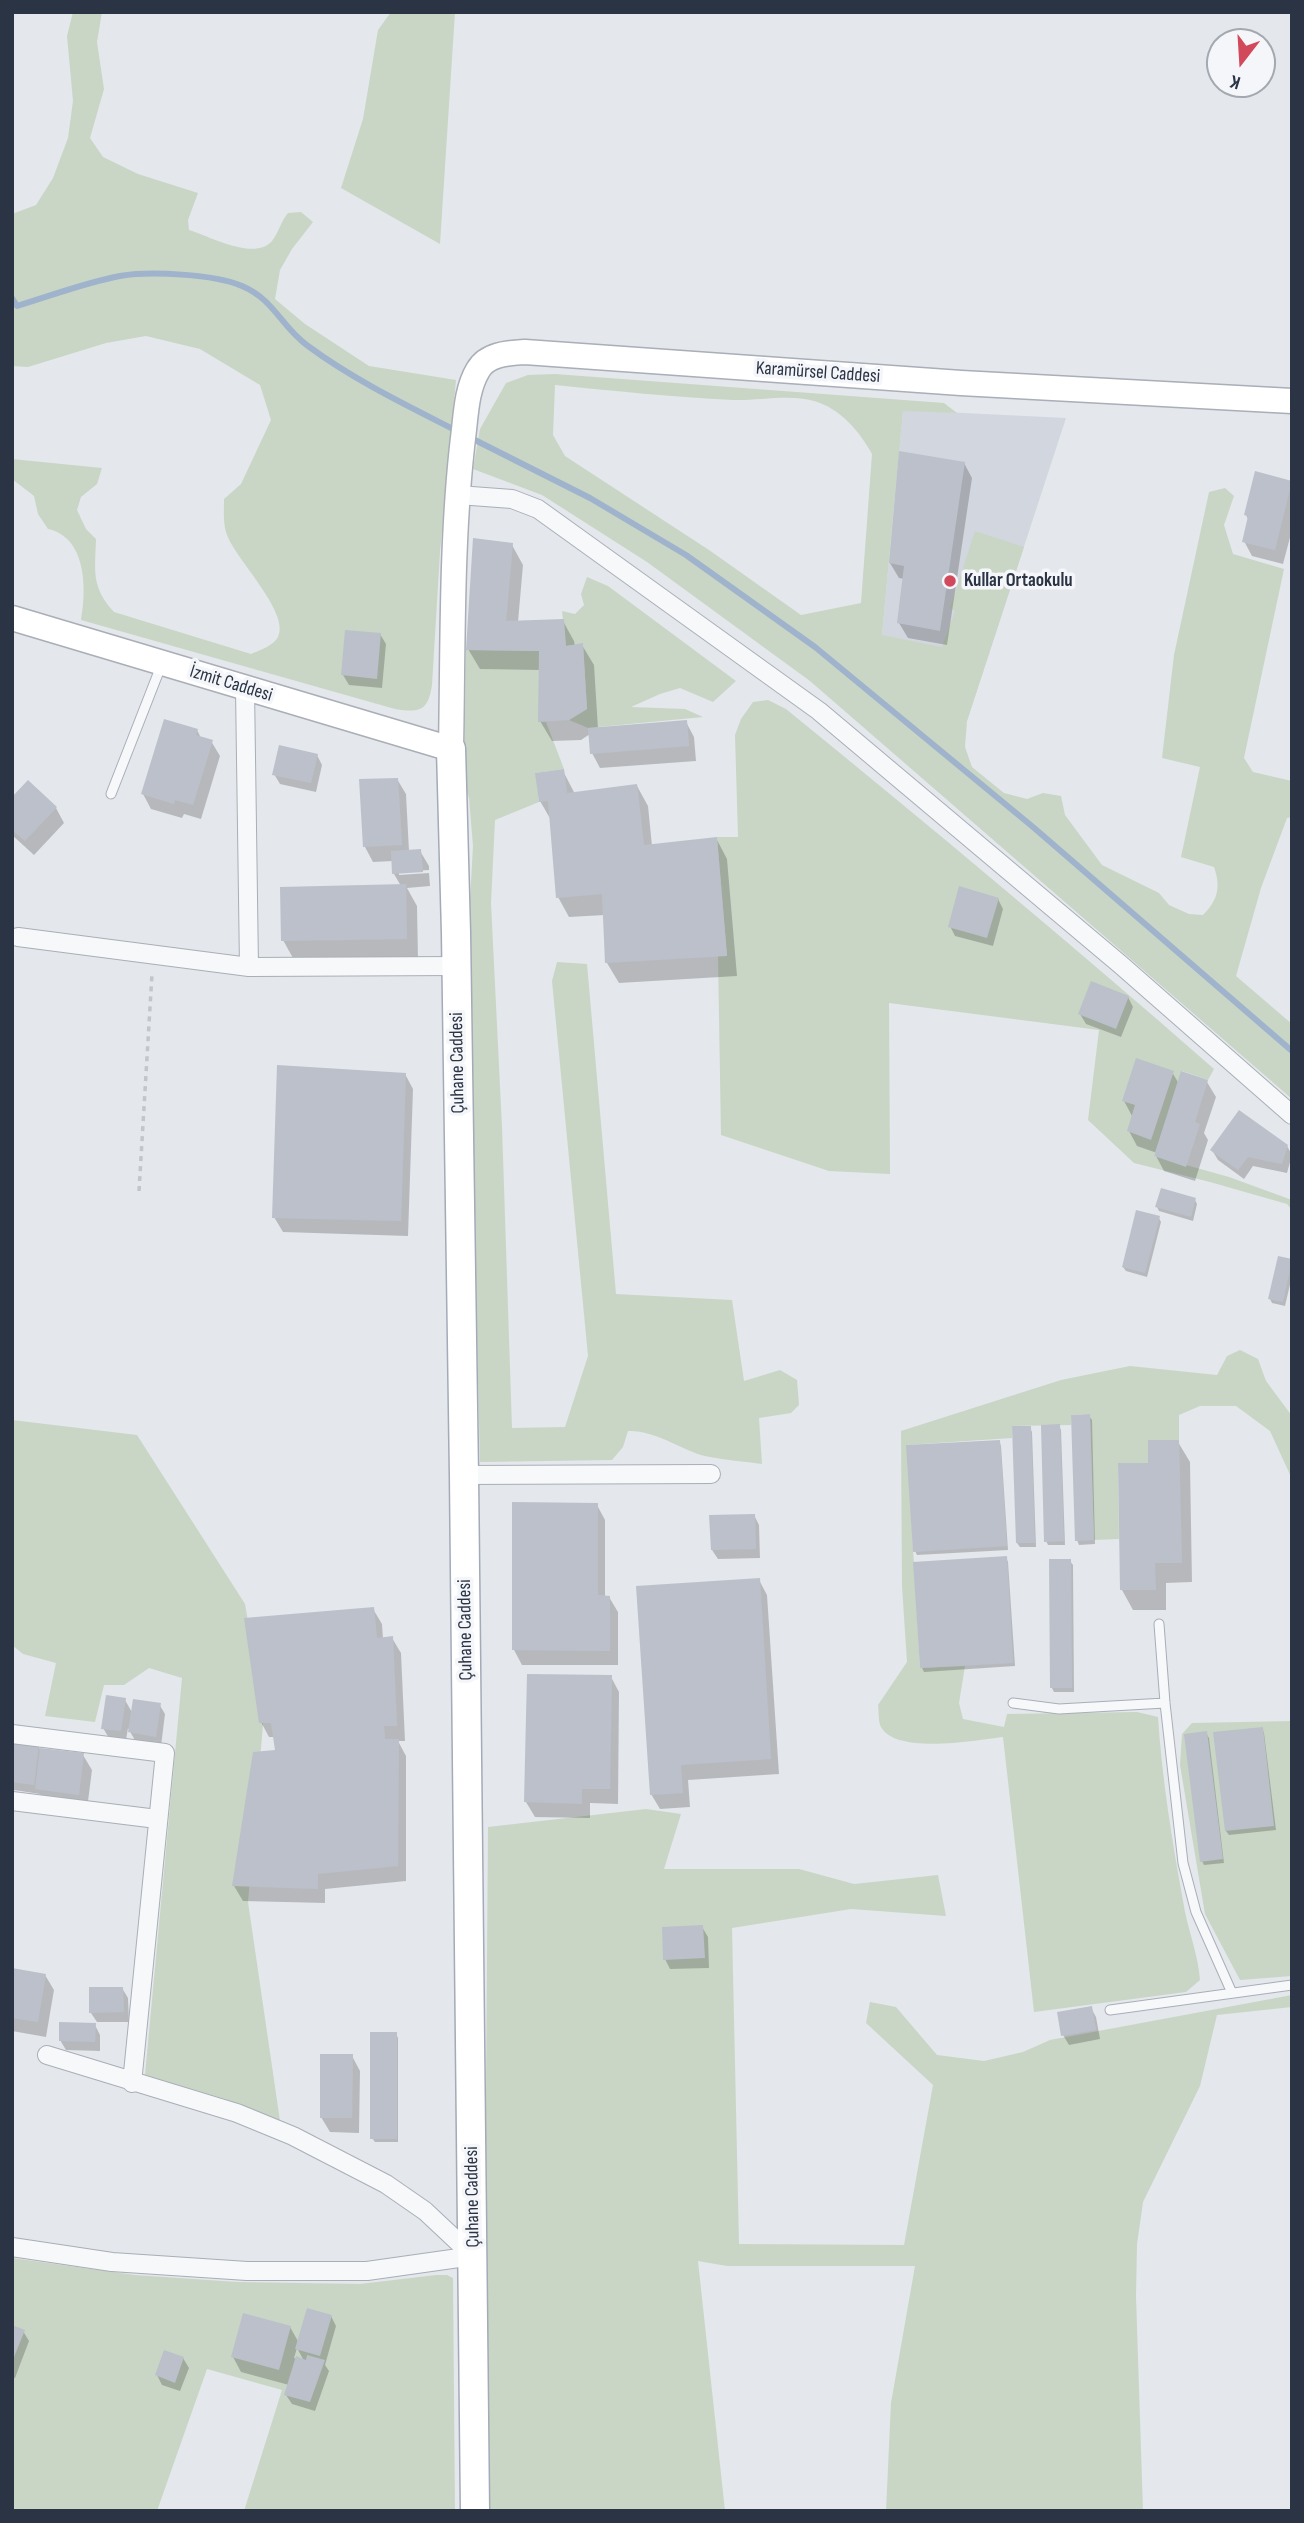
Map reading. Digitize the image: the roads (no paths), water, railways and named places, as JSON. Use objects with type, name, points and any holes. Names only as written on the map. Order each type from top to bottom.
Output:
[{"type":"main road","name":"Karamürsel Caddesi","points":[[450,749],[459,469],[472,382],[479,368],[491,358],[506,353],[525,352],[961,383],[1292,401]]},
{"type":"main road","name":"İzmit Caddesi","points":[[12,618],[450,749]]},
{"type":"main road","name":"Çuhane Caddesi","points":[[450,749],[457,966],[475,2511]]},
{"type":"street","points":[[458,495],[512,499],[538,509],[819,711],[1121,965],[1292,1115]]},
{"type":"street","points":[[245,688],[249,967]]},
{"type":"street","points":[[18,937],[249,967],[457,966]]},
{"type":"street","points":[[464,1475],[712,1474]]},
{"type":"street","points":[[12,1734],[165,1753],[132,2082]]},
{"type":"street","points":[[12,1801],[157,1819]]},
{"type":"street","points":[[47,2055],[237,2113],[293,2136],[386,2184],[425,2211],[473,2256]]},
{"type":"street","points":[[12,2247],[112,2262],[247,2271],[367,2271],[473,2256]]},
{"type":"lane","points":[[111,794],[162,664]]},
{"type":"lane","points":[[1159,1624],[1183,1863],[1196,1912],[1232,1993]]},
{"type":"lane","points":[[1013,1703],[1059,1709],[1165,1703]]},
{"type":"lane","points":[[1110,2010],[1292,1985]]},
{"type":"waterway","points":[[12,298],[17,306],[95,282],[133,275],[182,275],[230,282],[253,292],[270,306],[299,339],[344,370],[457,431]]},
{"type":"waterway","points":[[469,437],[590,498],[686,555],[815,647],[1033,827],[1292,1051]]},
{"type":"place","name":"Kullar Ortaokulu","points":[[950,581]]}]
